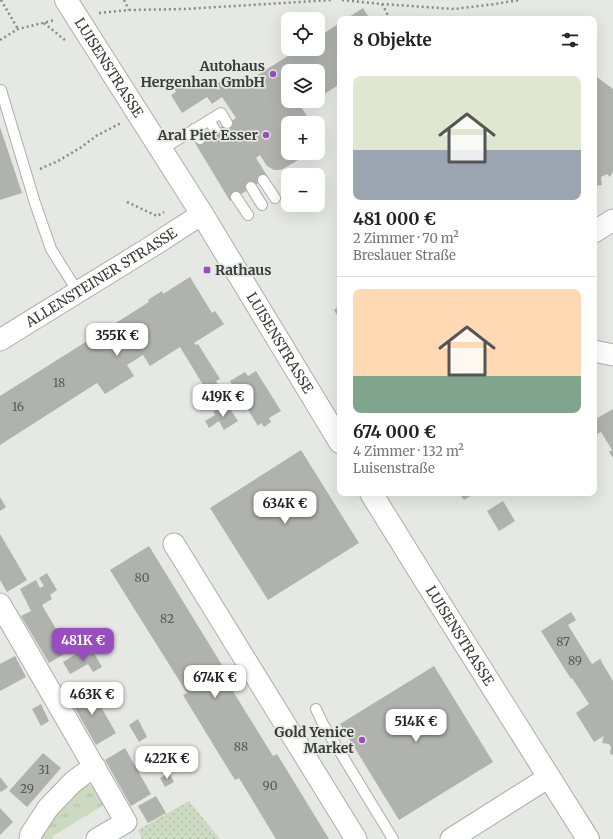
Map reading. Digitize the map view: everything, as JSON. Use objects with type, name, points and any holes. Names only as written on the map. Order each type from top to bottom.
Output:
[{"type":"main road","name":"LUISENSTRASSE","points":[[71,8],[202,214],[337,437]]},
{"type":"main road","name":"LUISENSTRASSE","points":[[373,496],[588,839]]},
{"type":"street","name":"ALLENSTEINER STRASSE","points":[[0,340],[202,214]]},
{"type":"street","points":[[597,230],[613,220]]},
{"type":"street","points":[[597,352],[613,355]]},
{"type":"street","points":[[174,544],[356,839]]},
{"type":"street","points":[[0,604],[8,634],[57,703],[126,822],[97,839]]},
{"type":"street","points":[[30,839],[31,834],[48,808],[73,782],[95,767]]},
{"type":"street","points":[[451,839],[548,777]]},
{"type":"lane","points":[[1,90],[51,249],[78,292]]},
{"type":"lane","points":[[161,150],[221,113],[227,123]]},
{"type":"lane","points":[[209,120],[215,130]]},
{"type":"lane","points":[[194,129],[200,139]]},
{"type":"lane","points":[[263,180],[275,198]]},
{"type":"lane","points":[[251,187],[262,205]]},
{"type":"lane","points":[[236,197],[248,215]]},
{"type":"lane","points":[[316,709],[322,724],[393,839]]},
{"type":"path","points":[[1,0],[18,29]]},
{"type":"path","points":[[124,0],[129,10]]},
{"type":"path","points":[[0,40],[18,29],[71,8],[129,10],[185,9],[332,0]]},
{"type":"path","points":[[342,0],[454,9],[519,0]]},
{"type":"path","points":[[382,4],[388,16]]},
{"type":"path","points":[[27,174],[58,161],[80,148],[96,136],[121,123]]},
{"type":"path","points":[[127,202],[157,216],[168,210]]},
{"type":"green space","points":[[85,783],[94,787],[105,804],[53,836],[53,839],[37,839],[53,813]]},
{"type":"green space","points":[[189,801],[220,839],[142,839],[138,830]]},
{"type":"building","points":[[363,8],[368,16],[351,16]]},
{"type":"building","points":[[337,25],[337,86],[325,94],[325,64],[281,64],[281,108],[302,108],[307,116],[281,116],[281,160],[298,160],[285,168],[274,170],[267,166],[260,155],[256,158],[268,177],[230,201],[195,143],[236,118],[222,97],[212,104],[207,97],[182,113],[171,95],[176,92],[174,89],[185,82],[187,85],[192,82],[196,88],[211,79],[218,90],[220,89],[216,84],[227,77],[230,82],[235,79],[240,86],[288,56],[325,56],[325,33]]},
{"type":"building","points":[[597,77],[613,89],[613,172],[610,177],[607,174],[601,177],[602,185],[597,186]]},
{"type":"building","points":[[0,127],[22,193],[0,200]]},
{"type":"building","points":[[190,277],[212,313],[215,311],[224,324],[194,343],[196,345],[198,344],[220,379],[216,381],[221,390],[207,399],[202,390],[205,388],[180,347],[150,366],[143,355],[127,365],[134,376],[105,394],[97,383],[0,445],[0,396],[149,302],[148,300],[162,291],[163,294]]},
{"type":"building","points":[[337,308],[337,315],[334,310]]},
{"type":"building","points":[[256,371],[281,411],[269,418],[271,422],[264,427],[261,423],[258,426],[230,381],[245,372],[248,376]]},
{"type":"building","points":[[227,404],[238,421],[224,430],[219,421],[209,428],[205,421],[215,415],[213,412]]},
{"type":"building","points":[[613,409],[613,458],[609,452],[612,450],[601,432],[597,434],[597,418]]},
{"type":"building","points":[[301,450],[359,543],[268,600],[210,508]]},
{"type":"building","points":[[461,496],[470,496],[464,500]]},
{"type":"building","points":[[0,497],[6,507],[0,511]]},
{"type":"building","points":[[503,501],[515,521],[499,531],[487,511]]},
{"type":"building","points":[[0,534],[27,580],[7,592],[0,580]]},
{"type":"building","points":[[149,546],[225,670],[221,672],[273,756],[277,754],[329,839],[276,839],[239,778],[235,780],[222,759],[183,695],[187,693],[110,570]]},
{"type":"building","points":[[47,573],[57,590],[50,595],[52,599],[42,605],[69,651],[49,663],[21,616],[31,611],[20,589],[36,580],[40,588],[44,586],[39,578]]},
{"type":"building","points":[[571,612],[576,620],[568,625],[592,664],[600,659],[613,681],[613,755],[610,754],[611,747],[609,744],[602,743],[604,736],[594,742],[576,713],[589,704],[572,678],[571,679],[541,631]]},
{"type":"building","points":[[92,650],[102,667],[93,672],[88,664],[70,674],[63,662],[76,654],[83,655]]},
{"type":"building","points":[[15,656],[26,677],[0,691],[0,664]]},
{"type":"building","points":[[434,666],[493,762],[399,820],[340,724]]},
{"type":"building","points":[[89,686],[116,733],[96,745],[69,698]]},
{"type":"building","points":[[41,704],[49,721],[41,726],[32,709]]},
{"type":"building","points":[[138,719],[147,737],[139,742],[129,725]]},
{"type":"building","points":[[125,748],[151,794],[131,806],[105,760]]},
{"type":"building","points":[[43,753],[61,768],[27,807],[9,791]]},
{"type":"building","points":[[169,773],[174,782],[165,787],[160,778]]},
{"type":"building","points":[[0,777],[8,787],[1,792],[0,791]]},
{"type":"building","points":[[156,796],[166,813],[148,823],[138,806]]},
{"type":"building","points":[[0,808],[13,822],[0,835]]},
{"type":"place","name":"Autohaus Hergenhan GmbH","points":[[273,74]]},
{"type":"place","name":"Aral Piet Esser","points":[[266,135]]},
{"type":"place","name":"Rathaus","points":[[207,270]]},
{"type":"place","name":"Gold Yenice Market","points":[[362,740]]}]
